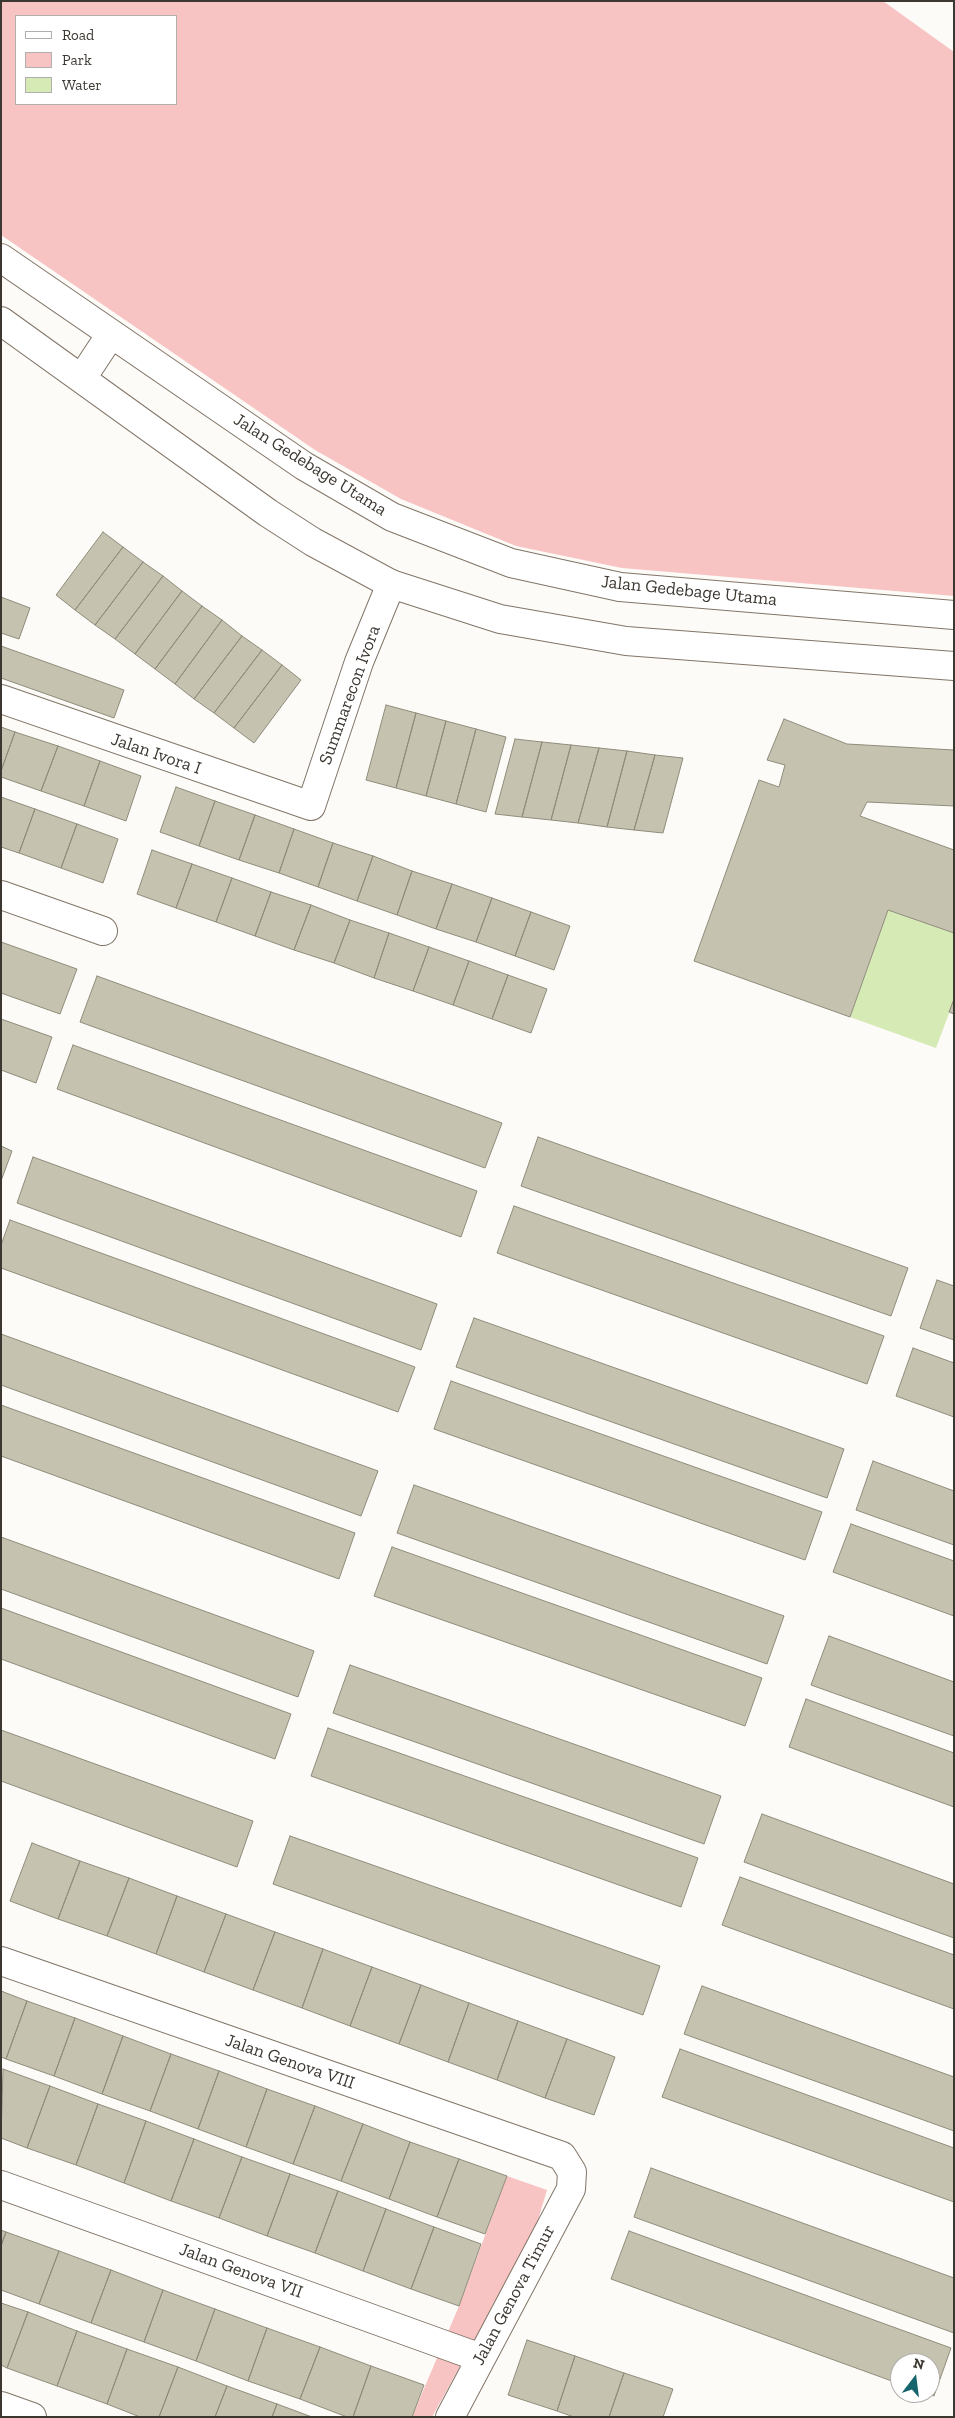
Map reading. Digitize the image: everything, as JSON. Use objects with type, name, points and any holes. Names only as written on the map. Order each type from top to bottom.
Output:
[{"type":"street","name":"Jalan Gedebage Utama","points":[[1,258],[304,466],[392,517],[511,563],[620,587],[954,615]]},
{"type":"street","points":[[1,321],[268,513],[313,542],[391,584],[500,618],[626,641],[954,666]]},
{"type":"street","points":[[82,378],[111,334]]},
{"type":"street","name":"Summarecon Ivora","points":[[311,806],[359,662],[391,584]]},
{"type":"street","name":"Jalan Ivora I","points":[[1,700],[311,806]]},
{"type":"street","points":[[1,895],[103,931]]},
{"type":"street","name":"Jalan Genova VIII","points":[[1,1961],[562,2156],[572,2172]]},
{"type":"street","name":"Jalan Genova Timur","points":[[450,2417],[571,2189],[572,2172]]},
{"type":"street","name":"Jalan Genova VII","points":[[1,2184],[481,2358]]},
{"type":"street","points":[[1,2406],[32,2417]]},
{"type":"green space","points":[[1,1],[883,1],[954,52],[954,596],[622,568],[516,546],[401,499],[315,450],[1,235]]},
{"type":"green space","points":[[507,2176],[547,2190],[535,2230],[432,2417],[412,2417],[459,2306]]},
{"type":"water","points":[[888,910],[954,933],[954,1000],[936,1048],[850,1017]]},
{"type":"building","points":[[103,532],[123,547],[75,610],[56,595]]},
{"type":"building","points":[[123,547],[143,562],[95,625],[75,610]]},
{"type":"building","points":[[143,562],[163,576],[115,639],[95,625]]},
{"type":"building","points":[[163,576],[182,591],[135,654],[115,639]]},
{"type":"building","points":[[182,591],[202,606],[155,669],[135,654]]},
{"type":"building","points":[[1,597],[30,608],[19,639],[1,633]]},
{"type":"building","points":[[202,606],[222,620],[175,684],[155,669]]},
{"type":"building","points":[[222,620],[242,636],[194,699],[175,684]]},
{"type":"building","points":[[242,636],[262,650],[214,713],[194,699]]},
{"type":"building","points":[[1,646],[124,690],[114,718],[1,678]]},
{"type":"building","points":[[262,650],[282,665],[234,728],[214,713]]},
{"type":"building","points":[[282,665],[301,680],[254,743],[234,728]]},
{"type":"building","points":[[386,705],[416,713],[396,788],[366,780]]},
{"type":"building","points":[[416,713],[446,721],[426,796],[396,788]]},
{"type":"building","points":[[784,719],[847,744],[954,750],[954,806],[867,802],[860,816],[954,850],[954,933],[888,910],[850,1017],[694,961],[759,780],[779,787],[785,765],[767,760]]},
{"type":"building","points":[[446,721],[476,729],[456,804],[426,796]]},
{"type":"building","points":[[1,727],[15,732],[1,771]]},
{"type":"building","points":[[476,729],[506,737],[486,812],[456,804]]},
{"type":"building","points":[[15,732],[58,746],[41,791],[1,777],[1,771]]},
{"type":"building","points":[[515,739],[542,742],[522,817],[495,814]]},
{"type":"building","points":[[542,742],[571,745],[551,820],[522,817]]},
{"type":"building","points":[[571,745],[599,748],[578,823],[551,820]]},
{"type":"building","points":[[58,746],[100,761],[84,806],[41,791]]},
{"type":"building","points":[[599,748],[627,751],[607,827],[578,823]]},
{"type":"building","points":[[627,751],[655,755],[634,830],[607,827]]},
{"type":"building","points":[[655,755],[683,758],[663,833],[634,830]]},
{"type":"building","points":[[100,761],[141,776],[126,821],[84,806]]},
{"type":"building","points":[[176,787],[215,801],[199,846],[160,832]]},
{"type":"building","points":[[1,797],[35,809],[19,853],[1,847]]},
{"type":"building","points":[[215,801],[255,815],[239,860],[199,846]]},
{"type":"building","points":[[35,809],[77,824],[61,868],[19,853]]},
{"type":"building","points":[[255,815],[294,829],[279,873],[239,860]]},
{"type":"building","points":[[77,824],[118,839],[103,883],[61,868]]},
{"type":"building","points":[[294,829],[333,843],[318,887],[279,873]]},
{"type":"building","points":[[333,843],[373,856],[357,901],[318,887]]},
{"type":"building","points":[[152,850],[192,864],[176,908],[137,894]]},
{"type":"building","points":[[373,856],[412,871],[397,915],[357,901]]},
{"type":"building","points":[[192,864],[232,878],[216,922],[176,908]]},
{"type":"building","points":[[412,871],[452,884],[436,929],[397,915]]},
{"type":"building","points":[[232,878],[271,892],[255,936],[216,922]]},
{"type":"building","points":[[452,884],[492,898],[476,942],[436,929]]},
{"type":"building","points":[[271,892],[311,905],[294,950],[255,936]]},
{"type":"building","points":[[492,898],[531,912],[515,956],[476,942]]},
{"type":"building","points":[[311,905],[350,920],[334,963],[294,950]]},
{"type":"building","points":[[531,912],[570,926],[554,970],[515,956]]},
{"type":"building","points":[[350,920],[389,933],[374,978],[334,963]]},
{"type":"building","points":[[389,933],[429,947],[413,991],[374,978]]},
{"type":"building","points":[[1,942],[77,969],[60,1014],[1,993]]},
{"type":"building","points":[[429,947],[469,961],[453,1005],[413,991]]},
{"type":"building","points":[[469,961],[508,975],[492,1019],[453,1005]]},
{"type":"building","points":[[508,975],[547,989],[531,1033],[492,1019]]},
{"type":"building","points":[[97,976],[502,1123],[485,1168],[80,1022]]},
{"type":"building","points":[[954,999],[954,1014],[949,1012]]},
{"type":"building","points":[[1,1019],[52,1037],[36,1083],[1,1070]]},
{"type":"building","points":[[73,1045],[477,1191],[461,1237],[57,1089]]},
{"type":"building","points":[[538,1137],[908,1268],[891,1316],[521,1186]]},
{"type":"building","points":[[1,1146],[12,1151],[1,1181]]},
{"type":"building","points":[[33,1157],[437,1304],[421,1350],[17,1203]]},
{"type":"building","points":[[514,1206],[884,1336],[867,1384],[497,1253]]},
{"type":"building","points":[[10,1220],[415,1367],[398,1412],[1,1268],[1,1245]]},
{"type":"building","points":[[937,1280],[954,1286],[954,1340],[920,1328]]},
{"type":"building","points":[[474,1318],[844,1449],[827,1498],[456,1367]]},
{"type":"building","points":[[1,1334],[378,1471],[361,1516],[1,1385]]},
{"type":"building","points":[[913,1348],[954,1363],[954,1417],[896,1396]]},
{"type":"building","points":[[451,1381],[822,1512],[805,1560],[434,1429]]},
{"type":"building","points":[[1,1405],[355,1533],[339,1579],[1,1456]]},
{"type":"building","points":[[873,1461],[954,1491],[954,1545],[856,1510]]},
{"type":"building","points":[[414,1485],[784,1616],[767,1664],[397,1533]]},
{"type":"building","points":[[851,1524],[954,1561],[954,1616],[833,1572]]},
{"type":"building","points":[[1,1537],[314,1651],[298,1697],[1,1589]]},
{"type":"building","points":[[392,1547],[762,1678],[745,1726],[374,1596]]},
{"type":"building","points":[[1,1608],[291,1714],[275,1759],[1,1659]]},
{"type":"building","points":[[829,1636],[954,1682],[954,1736],[811,1685]]},
{"type":"building","points":[[350,1665],[721,1796],[704,1844],[333,1713]]},
{"type":"building","points":[[806,1699],[954,1753],[954,1807],[789,1747]]},
{"type":"building","points":[[328,1728],[698,1858],[681,1907],[311,1776]]},
{"type":"building","points":[[1,1730],[253,1821],[237,1867],[1,1781]]},
{"type":"building","points":[[762,1814],[954,1884],[954,1938],[744,1862]]},
{"type":"building","points":[[290,1836],[660,1966],[643,2015],[273,1884]]},
{"type":"building","points":[[32,1843],[80,1861],[58,1919],[10,1901]]},
{"type":"building","points":[[80,1861],[129,1878],[107,1936],[58,1919]]},
{"type":"building","points":[[740,1877],[954,1955],[954,2009],[722,1925]]},
{"type":"building","points":[[129,1878],[177,1896],[156,1954],[107,1936]]},
{"type":"building","points":[[177,1896],[226,1914],[204,1972],[156,1954]]},
{"type":"building","points":[[226,1914],[275,1932],[253,1990],[204,1972]]},
{"type":"building","points":[[275,1932],[323,1949],[302,2008],[253,1990]]},
{"type":"building","points":[[323,1949],[372,1967],[350,2026],[302,2008]]},
{"type":"building","points":[[372,1967],[421,1985],[399,2044],[350,2026]]},
{"type":"building","points":[[421,1985],[469,2003],[448,2062],[399,2044]]},
{"type":"building","points":[[702,1986],[954,2077],[954,2131],[684,2034]]},
{"type":"building","points":[[1,1991],[27,2001],[6,2059],[1,2057]]},
{"type":"building","points":[[27,2001],[75,2018],[54,2076],[6,2059]]},
{"type":"building","points":[[469,2003],[518,2021],[497,2080],[448,2062]]},
{"type":"building","points":[[75,2018],[123,2036],[102,2094],[54,2076]]},
{"type":"building","points":[[518,2021],[567,2039],[545,2098],[497,2080]]},
{"type":"building","points":[[123,2036],[171,2054],[150,2111],[102,2094]]},
{"type":"building","points":[[567,2039],[615,2057],[594,2115],[545,2098]]},
{"type":"building","points":[[680,2049],[954,2148],[954,2202],[662,2097]]},
{"type":"building","points":[[171,2054],[219,2071],[198,2129],[150,2111]]},
{"type":"building","points":[[3,2069],[50,2086],[27,2148],[1,2138]]},
{"type":"building","points":[[219,2071],[267,2089],[246,2147],[198,2129]]},
{"type":"building","points":[[50,2086],[98,2104],[76,2165],[27,2148]]},
{"type":"building","points":[[267,2089],[315,2106],[293,2164],[246,2147]]},
{"type":"building","points":[[98,2104],[146,2121],[124,2183],[76,2165]]},
{"type":"building","points":[[315,2106],[363,2124],[341,2181],[293,2164]]},
{"type":"building","points":[[146,2121],[194,2139],[171,2201],[124,2183]]},
{"type":"building","points":[[363,2124],[410,2142],[389,2199],[341,2181]]},
{"type":"building","points":[[194,2139],[242,2157],[219,2218],[171,2201]]},
{"type":"building","points":[[410,2142],[459,2159],[437,2217],[389,2199]]},
{"type":"building","points":[[242,2157],[290,2174],[267,2236],[219,2218]]},
{"type":"building","points":[[459,2159],[507,2176],[485,2234],[437,2217]]},
{"type":"building","points":[[651,2168],[954,2278],[954,2333],[634,2217]]},
{"type":"building","points":[[290,2174],[338,2191],[315,2253],[267,2236]]},
{"type":"building","points":[[338,2191],[386,2209],[363,2271],[315,2253]]},
{"type":"building","points":[[386,2209],[434,2227],[411,2289],[363,2271]]},
{"type":"building","points":[[434,2227],[481,2244],[459,2306],[411,2289]]},
{"type":"building","points":[[1,2230],[6,2232],[1,2246]]},
{"type":"building","points":[[629,2231],[951,2348],[940,2379],[940,2353],[890,2353],[890,2380],[611,2279]]},
{"type":"building","points":[[6,2232],[59,2251],[39,2304],[1,2290],[1,2246]]},
{"type":"building","points":[[59,2251],[111,2270],[91,2323],[39,2304]]},
{"type":"building","points":[[111,2270],[163,2290],[144,2342],[91,2323]]},
{"type":"building","points":[[163,2290],[215,2309],[196,2361],[144,2342]]},
{"type":"building","points":[[1,2303],[28,2312],[7,2368],[1,2365]]},
{"type":"building","points":[[215,2309],[267,2328],[248,2381],[196,2361]]},
{"type":"building","points":[[28,2312],[77,2331],[57,2386],[7,2368]]},
{"type":"building","points":[[267,2328],[320,2347],[300,2399],[248,2381]]},
{"type":"building","points":[[77,2331],[127,2349],[107,2404],[57,2386]]},
{"type":"building","points":[[527,2340],[575,2356],[557,2411],[508,2395]]},
{"type":"building","points":[[320,2347],[371,2366],[353,2417],[347,2417],[300,2399]]},
{"type":"building","points":[[127,2349],[178,2367],[159,2417],[140,2417],[107,2404]]},
{"type":"building","points":[[575,2356],[624,2373],[609,2417],[574,2417],[557,2411]]},
{"type":"building","points":[[371,2366],[424,2385],[412,2417],[353,2417]]},
{"type":"building","points":[[178,2367],[227,2386],[215,2417],[159,2417]]},
{"type":"building","points":[[624,2373],[673,2389],[663,2417],[609,2417]]},
{"type":"building","points":[[227,2386],[277,2404],[272,2417],[215,2417]]},
{"type":"building","points":[[277,2404],[312,2417],[272,2417]]}]
